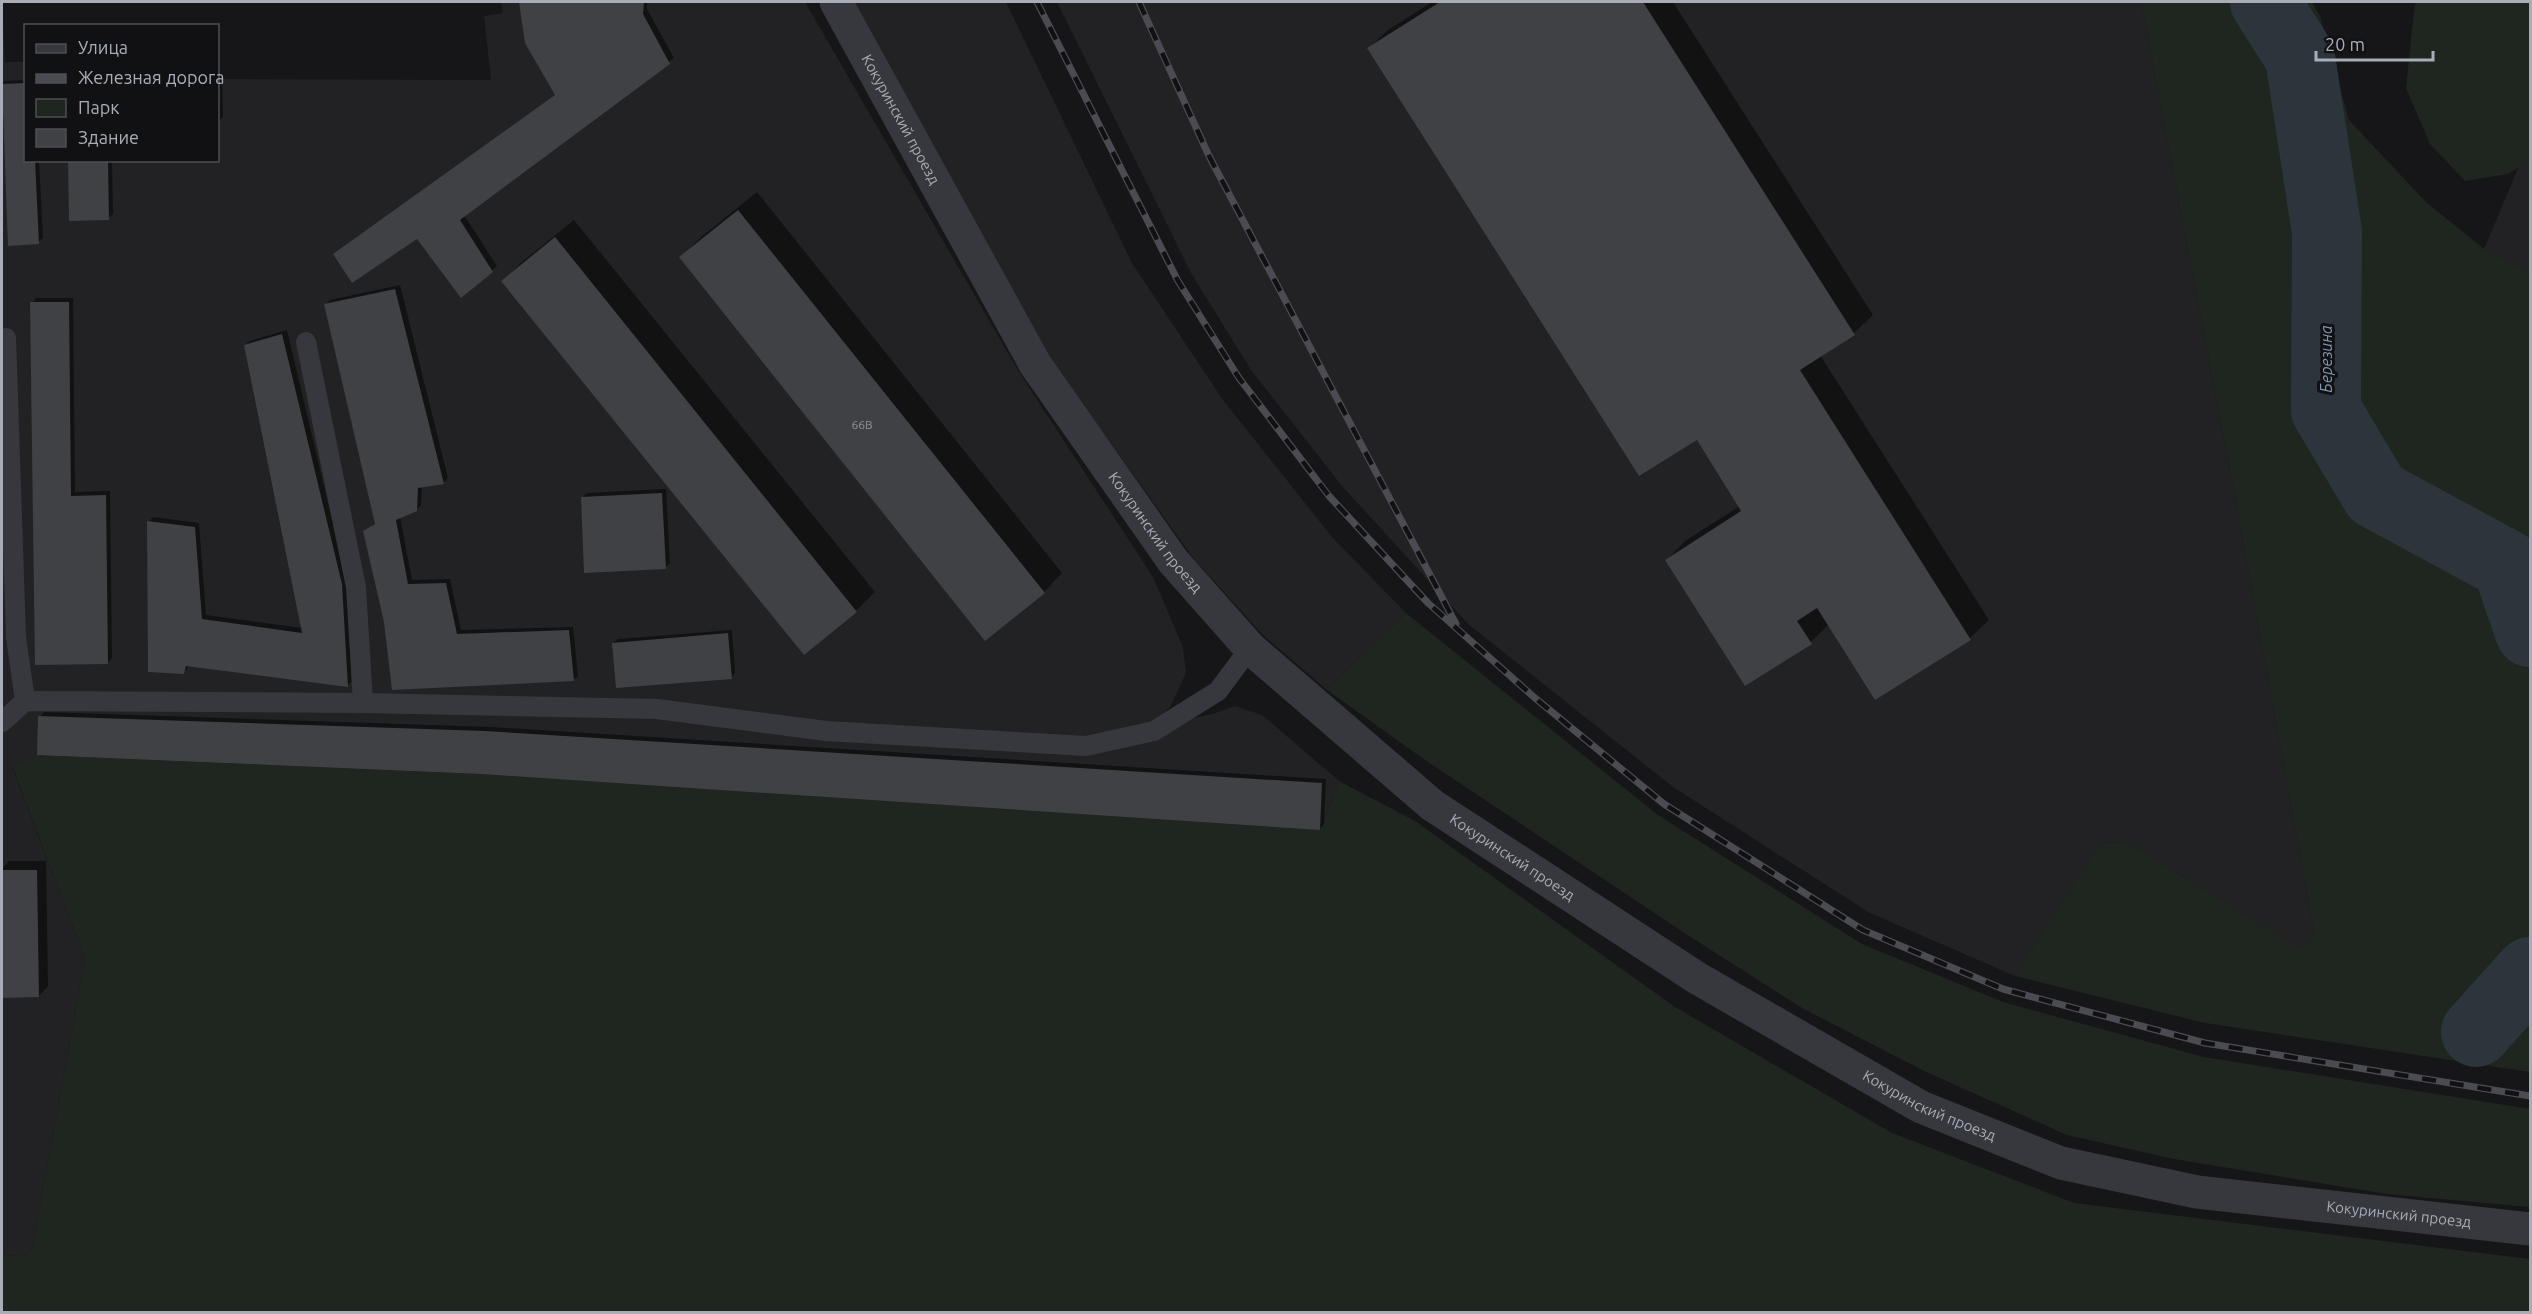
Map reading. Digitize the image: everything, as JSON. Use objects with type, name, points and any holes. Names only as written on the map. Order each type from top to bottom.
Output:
[{"type":"street","name":"Кокуринский проезд","points":[[836,2],[1035,364],[1173,561],[1250,648],[1432,805],[1697,978],[1922,1107],[2061,1162],[2197,1192],[2530,1229]]},
{"type":"lane","points":[[6,338],[16,637],[25,701]]},
{"type":"lane","points":[[306,342],[356,587],[363,703]]},
{"type":"lane","points":[[2,722],[25,701],[363,703],[657,709],[826,731],[1086,746],[1154,731],[1218,690],[1250,648]]},
{"type":"shaded area","points":[[501,2],[805,2],[1019,372],[1153,577],[1183,647],[1186,673],[1170,707],[1152,726],[1213,714],[1235,706],[1262,715],[1339,781],[1320,830],[481,774],[37,755],[12,767],[85,959],[31,1254],[2,1256],[2,4],[5,62],[24,62],[24,162],[219,162],[219,79],[491,80],[484,16],[503,13]]},
{"type":"shaded area","points":[[854,2],[1006,2],[1132,263],[1223,400],[1332,537],[1406,613],[1327,690],[1263,635],[1194,559],[1046,353]]},
{"type":"shaded area","points":[[1057,2],[2141,2],[2314,932],[2303,951],[2128,842],[2102,843],[2015,976],[1870,913],[1673,787],[1468,624],[1342,486],[1251,370],[1191,273]]},
{"type":"shaded area","points":[[2530,140],[2530,272],[2484,249]]},
{"type":"green space","points":[[2141,2],[2312,2],[2320,16],[2349,120],[2426,202],[2484,249],[2530,272],[2530,1072],[2205,1023],[2015,976],[2101,843],[2128,842],[2302,950],[2314,932]]},
{"type":"green space","points":[[2415,2],[2530,2],[2530,160],[2508,174],[2465,181],[2430,144],[2406,88]]},
{"type":"green space","points":[[1406,613],[1658,815],[1862,944],[2003,1002],[2204,1057],[2530,1109],[2530,1207],[2387,1194],[2174,1159],[2067,1135],[1924,1071],[1802,1008],[1689,936],[1425,760],[1327,690]]},
{"type":"green space","points":[[37,755],[481,774],[1320,830],[1339,781],[1415,821],[1675,1007],[1892,1133],[2074,1203],[2530,1259],[2530,1312],[2,1312],[2,1256],[31,1254],[85,959],[12,766]]},
{"type":"building","points":[[519,2],[644,2],[643,14],[670,64],[460,220],[493,272],[461,298],[417,239],[352,283],[333,254],[555,95],[525,43]]},
{"type":"building","points":[[1440,2],[1643,2],[1855,335],[1800,370],[1971,640],[1875,700],[1817,608],[1797,621],[1812,644],[1745,686],[1665,560],[1741,511],[1697,440],[1639,476],[1367,48]]},
{"type":"building","points":[[24,83],[24,162],[35,162],[39,244],[8,246],[2,84]]},
{"type":"building","points":[[68,162],[108,162],[109,220],[69,221]]},
{"type":"building","points":[[738,210],[1045,593],[985,641],[679,257]]},
{"type":"building","points":[[555,237],[857,612],[804,655],[501,281]]},
{"type":"building","points":[[395,289],[444,484],[418,488],[417,511],[396,520],[408,584],[446,583],[457,634],[569,630],[574,681],[392,690],[384,622],[363,531],[375,524],[324,304]]},
{"type":"building","points":[[30,302],[69,302],[71,496],[106,495],[108,664],[35,665]]},
{"type":"building","points":[[282,334],[342,584],[348,687],[186,666],[184,674],[148,672],[147,521],[195,527],[202,619],[302,633],[244,345]]},
{"type":"building","points":[[662,493],[666,569],[584,573],[581,497]]},
{"type":"building","points":[[728,633],[732,679],[616,688],[612,643]]},
{"type":"building","points":[[38,716],[485,731],[1322,783],[1320,830],[481,774],[37,755]]},
{"type":"building","points":[[2,870],[37,870],[39,997],[2,998]]},
{"type":"waterway","name":"Березина","points":[[2265,2],[2300,57],[2327,232],[2326,410],[2376,494],[2507,565],[2530,632]]},
{"type":"waterway","name":"Березина","points":[[2476,1032],[2530,972]]},
{"type":"railway","points":[[1037,2],[1178,281],[1239,378],[1329,496],[1428,603],[1535,698],[1664,804],[1863,930],[2003,989],[2205,1043],[2530,1096]]},
{"type":"railway","points":[[1139,2],[1209,156],[1456,624]]}]
